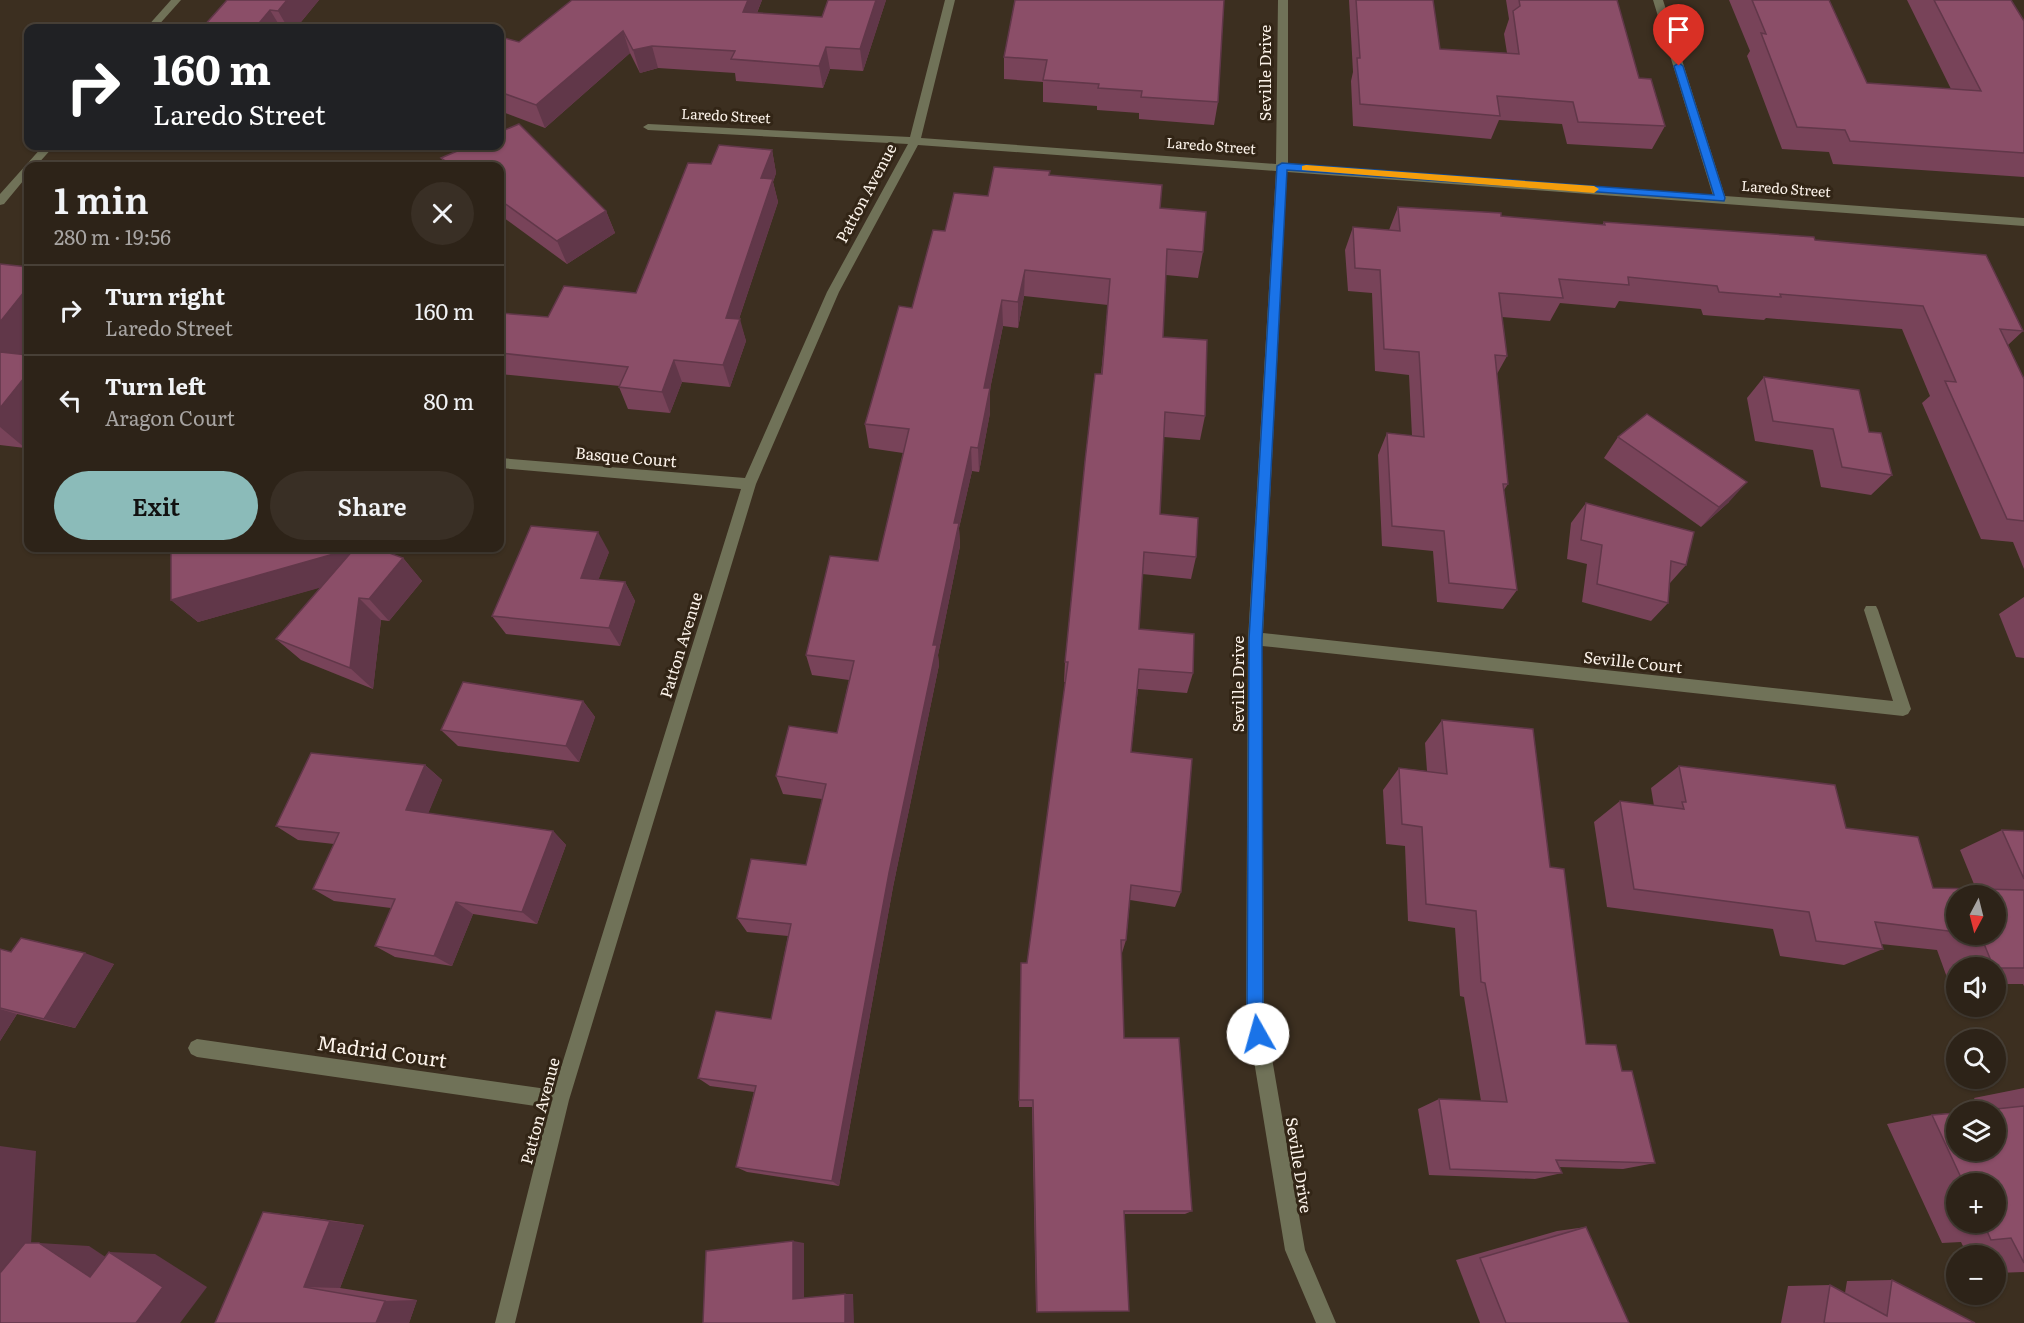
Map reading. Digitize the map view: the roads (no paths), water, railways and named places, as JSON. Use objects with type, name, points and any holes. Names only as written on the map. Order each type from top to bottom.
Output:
[{"type":"street","points":[[155,24],[176,0]]},
{"type":"street","name":"Patton Avenue","points":[[505,1323],[560,1100],[749,484],[833,292],[915,141],[950,0]]},
{"type":"street","name":"Seville Drive","points":[[1283,0],[1282,166],[1256,639],[1255,1012],[1294,1250],[1326,1323]]},
{"type":"street","points":[[1658,0],[1720,198]]},
{"type":"street","name":"Laredo Street","points":[[648,127],[915,141],[1282,166],[2024,222]]},
{"type":"street","points":[[34,162],[45,150]]},
{"type":"street","points":[[0,201],[24,173]]},
{"type":"street","name":"Basque Court","points":[[504,463],[749,484]]},
{"type":"street","name":"Seville Court","points":[[1256,639],[1903,709],[1871,610]]},
{"type":"street","name":"Madrid Court","points":[[197,1048],[560,1100]]}]
